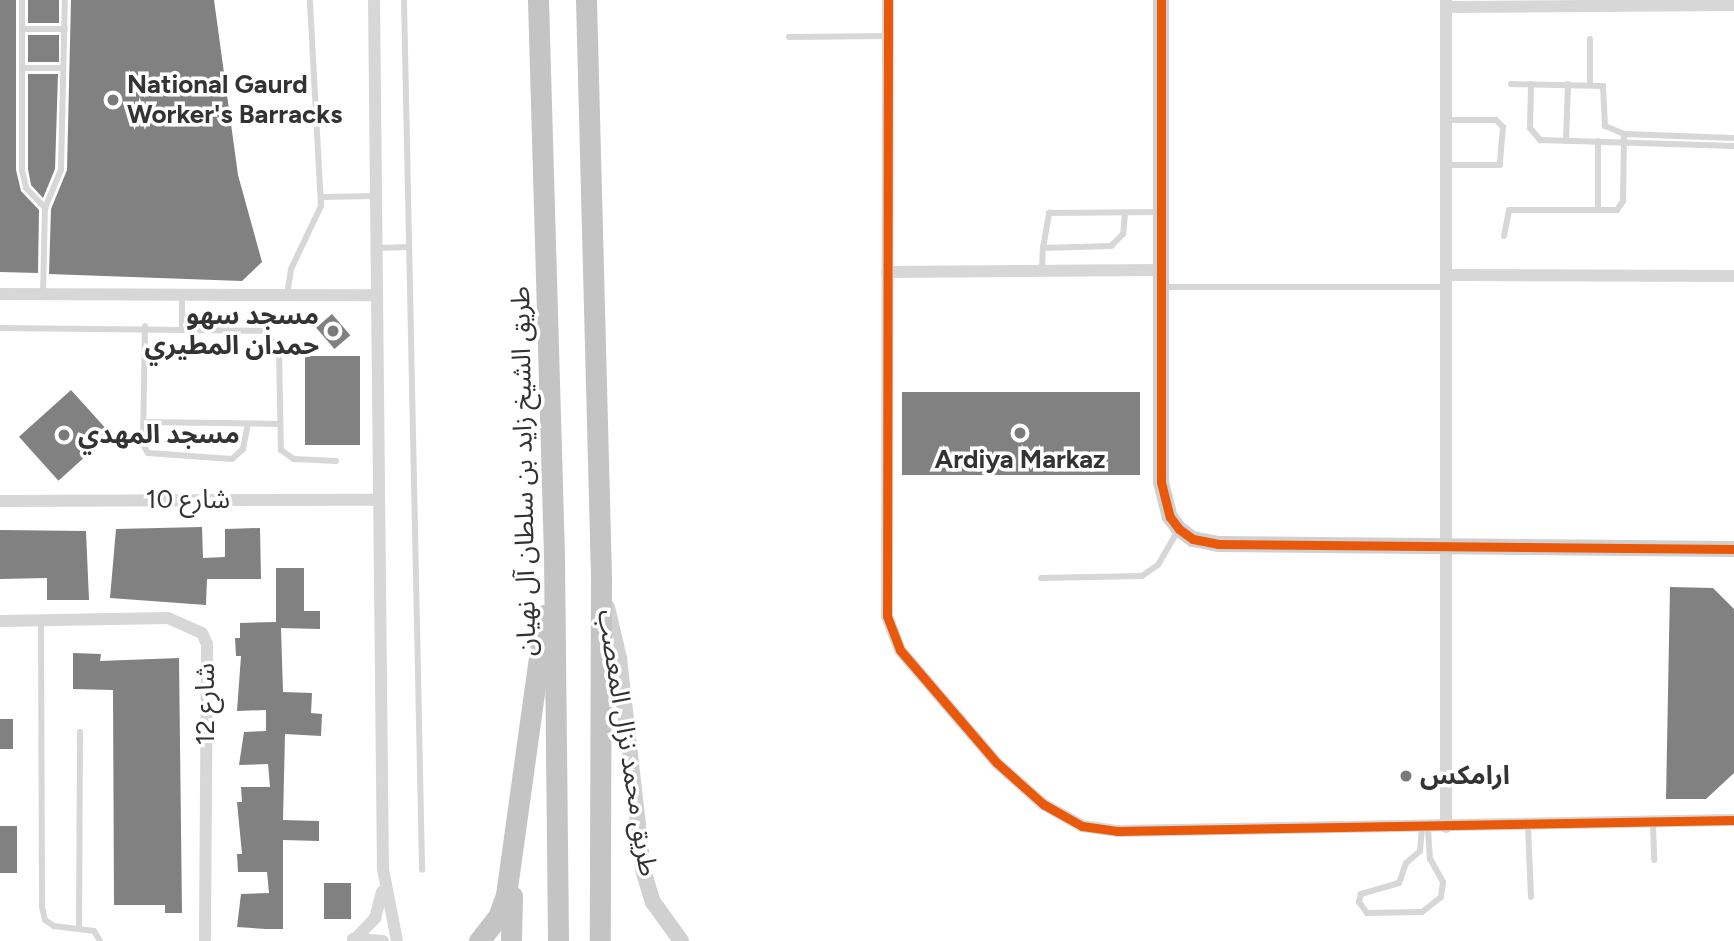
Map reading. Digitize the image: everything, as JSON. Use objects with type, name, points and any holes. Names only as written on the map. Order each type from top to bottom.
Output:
[{"type":"highway","name":"طريق الشيخ زايد بن سلطان آل نهيان","points":[[538,0],[554,557],[558,941]]},
{"type":"highway","points":[[586,0],[601,578],[600,941]]},
{"type":"highway","points":[[479,941],[498,918],[506,895],[554,557]]},
{"type":"highway","points":[[511,941],[514,824]]},
{"type":"street","points":[[374,0],[376,500],[384,888],[397,941]]},
{"type":"street","points":[[888,0],[887,616],[900,650],[997,763],[1042,804],[1082,826],[1117,831],[1653,825],[1734,820]]},
{"type":"street","points":[[1161,0],[1161,482],[1179,529],[1193,539],[1218,544],[1446,549],[1734,549]]},
{"type":"street","points":[[1446,827],[1446,4],[1734,5]]},
{"type":"street","points":[[887,272],[1159,270]]},
{"type":"street","points":[[1446,281],[1734,276]]},
{"type":"street","points":[[0,294],[376,295]]},
{"type":"street","name":"شارع 10","points":[[0,501],[376,500]]},
{"type":"street","name":"طريق محمد نزال المعصب","points":[[601,578],[619,658],[643,870],[671,935],[681,941]]},
{"type":"street","name":"شارع 12","points":[[0,621],[168,618],[201,633],[206,644],[206,941]]},
{"type":"street","points":[[353,939],[374,918],[384,888]]},
{"type":"street","points":[[353,939],[383,941]]},
{"type":"lane","points":[[22,0],[22,170],[26,188],[45,208]]},
{"type":"lane","points":[[43,294],[45,208],[60,180],[65,0]]},
{"type":"lane","points":[[287,295],[291,269],[316,225],[321,197],[310,0]]},
{"type":"lane","points":[[404,0],[422,870]]},
{"type":"lane","points":[[22,29],[65,29]]},
{"type":"lane","points":[[789,37],[888,36]]},
{"type":"lane","points":[[1590,39],[1590,84]]},
{"type":"lane","points":[[22,68],[64,68]]},
{"type":"lane","points":[[1511,84],[1590,84],[1605,89],[1605,128],[1624,138],[1734,146]]},
{"type":"lane","points":[[1531,84],[1531,134],[1539,140],[1734,138]]},
{"type":"lane","points":[[1566,141],[1568,84]]},
{"type":"lane","points":[[1446,120],[1496,120],[1503,127],[1500,165],[1446,165]]},
{"type":"lane","points":[[1504,236],[1509,209],[1598,210],[1622,205],[1624,138]]},
{"type":"lane","points":[[1598,141],[1598,210]]},
{"type":"lane","points":[[321,197],[375,196]]},
{"type":"lane","points":[[1042,271],[1049,213],[1160,212]]},
{"type":"lane","points":[[1043,248],[1111,246],[1123,234],[1125,213]]},
{"type":"lane","points":[[375,248],[409,247]]},
{"type":"lane","points":[[1160,287],[1446,281]]},
{"type":"lane","points":[[182,294],[182,327]]},
{"type":"lane","points":[[145,326],[143,445],[153,456],[227,460],[243,449],[248,424]]},
{"type":"lane","points":[[0,328],[145,326],[271,334],[279,350],[279,424],[286,456],[336,461]]},
{"type":"lane","points":[[144,422],[279,424]]},
{"type":"lane","points":[[1041,578],[1142,576],[1158,565],[1179,529]]},
{"type":"lane","points":[[41,621],[42,907],[45,920],[54,926],[94,931],[100,941]]},
{"type":"lane","points":[[79,929],[80,732]]},
{"type":"lane","points":[[1653,825],[1654,860]]},
{"type":"lane","points":[[1528,826],[1531,897]]},
{"type":"lane","points":[[1425,827],[1430,859],[1443,882],[1441,897],[1422,912],[1362,909],[1365,890],[1399,883],[1406,863],[1420,851],[1425,827]]},
{"type":"building","points":[[0,0],[16,0],[16,170],[21,191],[39,210],[38,273],[0,272]]},
{"type":"building","points":[[28,0],[59,0],[59,23],[28,23]]},
{"type":"building","name":"National Gaurd Worker's Barracks","points":[[71,0],[214,0],[238,175],[262,262],[242,281],[49,274],[51,209],[67,170]]},
{"type":"building","points":[[28,35],[59,35],[59,62],[28,62]]},
{"type":"building","points":[[28,74],[58,74],[55,169],[43,198],[31,185],[28,169]]},
{"type":"building","name":"مسجد سهو حمدان المطيري","points":[[332,314],[350,335],[335,349],[316,328]]},
{"type":"building","points":[[305,356],[360,356],[360,445],[305,445]]},
{"type":"building","name":"مسجد المهدي","points":[[71,390],[110,434],[58,481],[19,437]]},
{"type":"building","name":"Ardiya Markaz","points":[[902,392],[1140,392],[1140,475],[902,475]]},
{"type":"building","points":[[202,527],[203,558],[225,557],[225,529],[260,528],[261,579],[207,579],[206,605],[110,598],[116,529]]},
{"type":"building","points":[[0,530],[86,531],[89,600],[47,600],[47,578],[0,579]]},
{"type":"building","points":[[276,568],[304,568],[304,611],[320,611],[320,629],[281,628],[283,692],[312,693],[311,713],[322,714],[321,736],[285,734],[283,820],[319,821],[319,841],[283,840],[283,929],[266,929],[237,927],[241,894],[269,893],[267,872],[238,872],[237,854],[242,854],[237,802],[242,802],[241,787],[270,787],[268,764],[239,765],[244,732],[266,731],[266,710],[237,711],[241,656],[236,656],[235,638],[240,638],[240,623],[276,622]]},
{"type":"building","points":[[1670,587],[1713,588],[1734,609],[1734,773],[1706,799],[1666,799]]},
{"type":"building","points":[[73,653],[101,654],[100,661],[179,658],[182,913],[165,913],[165,905],[114,905],[113,690],[73,689]]},
{"type":"building","points":[[0,719],[13,719],[13,749],[0,749]]},
{"type":"building","points":[[0,826],[17,826],[17,873],[0,873]]},
{"type":"building","points":[[324,883],[351,883],[351,919],[324,919]]},
{"type":"cycle path","points":[[888,0],[887,616],[900,650],[997,763],[1043,804],[1082,826],[1117,831],[1734,820]]},
{"type":"cycle path","points":[[1161,0],[1161,482],[1170,517],[1179,529],[1193,539],[1218,544],[1734,549]]},
{"type":"place","name":"National Gaurd Worker's Barracks","points":[[113,100]]},
{"type":"place","name":"مسجد سهو حمدان المطيري","points":[[333,331]]},
{"type":"place","name":"Ardiya Markaz","points":[[1020,433]]},
{"type":"place","name":"مسجد المهدي","points":[[64,435]]},
{"type":"place","name":"ارامكس","points":[[1406,776]]}]
